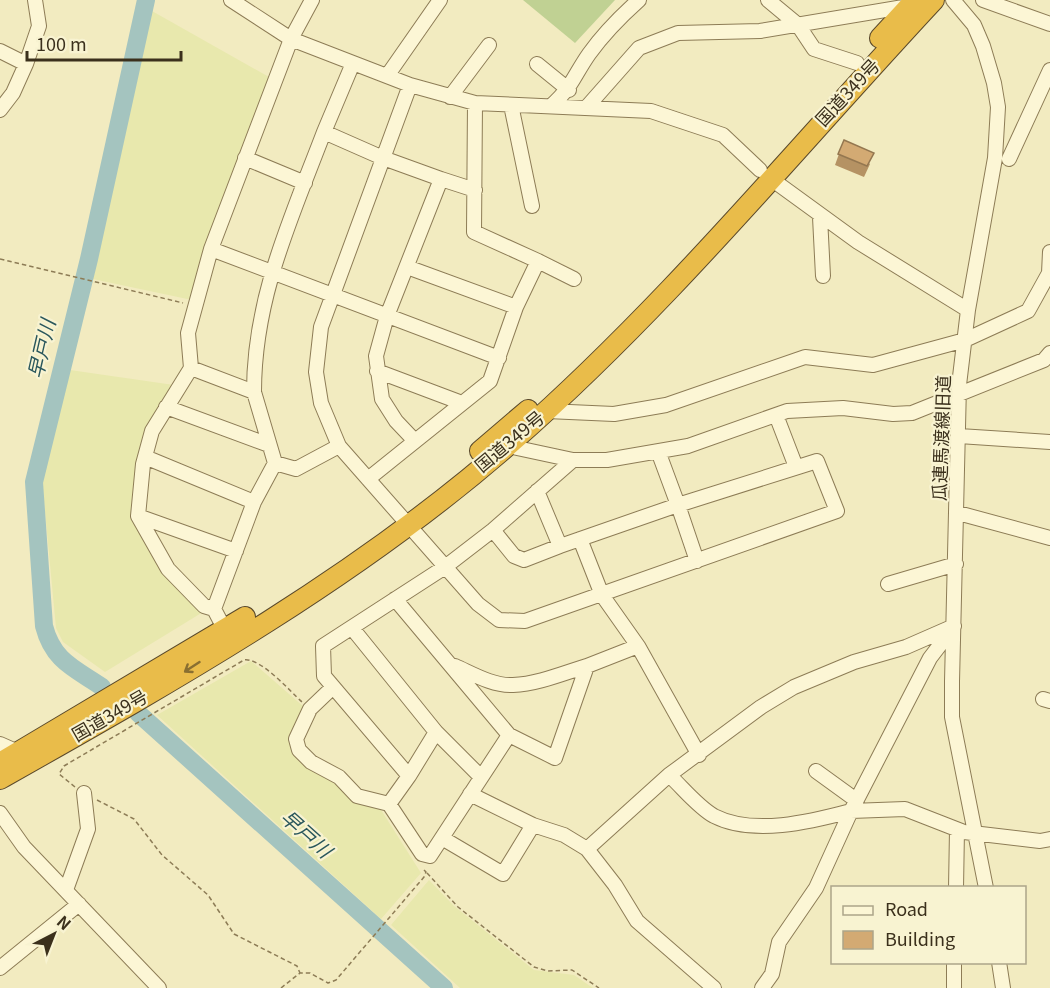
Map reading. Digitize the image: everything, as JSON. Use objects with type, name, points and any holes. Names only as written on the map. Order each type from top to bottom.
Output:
[{"type":"highway","name":"国道349号","points":[[0,763],[225,630],[404,520],[576,366],[934,0]]},
{"type":"highway","name":"国道349号","points":[[0,779],[155,691],[308,595],[404,520],[511,443],[643,318],[857,63],[912,3]]},
{"type":"street","points":[[0,110],[13,93],[39,26],[35,0]]},
{"type":"street","points":[[231,0],[291,39],[410,85],[450,97],[475,103],[651,111],[723,135],[765,174],[820,217],[968,310]]},
{"type":"street","points":[[225,630],[214,609],[204,606],[168,569],[138,516],[145,457],[152,431],[191,368],[188,333],[193,306],[211,249],[291,39],[312,0]]},
{"type":"street","points":[[387,76],[440,0]]},
{"type":"street","points":[[551,106],[569,90],[587,57],[611,25],[639,0]]},
{"type":"street","points":[[768,0],[798,25],[814,49],[857,63]]},
{"type":"street","name":"瓜連馬渡線旧道","points":[[953,0],[974,25],[983,46],[994,83],[998,107],[995,158],[968,310],[959,392],[952,717],[986,886]]},
{"type":"street","points":[[983,0],[1050,24]]},
{"type":"street","points":[[586,108],[639,48],[678,33],[759,31],[912,3]]},
{"type":"street","points":[[450,97],[489,45]]},
{"type":"street","points":[[0,51],[26,64]]},
{"type":"street","points":[[214,609],[254,502],[275,463],[254,392],[256,334],[270,272],[353,63]]},
{"type":"street","points":[[537,64],[569,90]]},
{"type":"street","points":[[1009,159],[1050,70]]},
{"type":"street","points":[[410,85],[321,327],[316,372],[321,403],[339,446],[489,615],[509,622],[539,618],[837,511],[817,460],[678,505],[524,560],[514,556],[494,530]]},
{"type":"street","points":[[475,103],[474,232],[574,279]]},
{"type":"street","points":[[511,105],[532,206]]},
{"type":"street","points":[[324,132],[383,158],[475,190]]},
{"type":"street","points":[[245,158],[304,183]]},
{"type":"street","points":[[414,440],[396,421],[382,399],[376,356],[387,316],[441,179]]},
{"type":"street","points":[[820,217],[823,276]]},
{"type":"street","points":[[211,249],[499,358]]},
{"type":"street","points":[[547,411],[614,414],[666,405],[805,357],[873,365],[965,340],[1028,311],[1049,273],[1050,252]]},
{"type":"street","points":[[368,479],[490,381],[516,307],[538,261]]},
{"type":"street","points":[[407,267],[516,307]]},
{"type":"street","points":[[511,443],[517,448],[573,460],[607,460],[688,446],[787,411],[843,408],[893,414],[912,413],[959,392],[1044,360],[1050,353]]},
{"type":"street","points":[[191,368],[254,392]]},
{"type":"street","points":[[377,372],[462,404]]},
{"type":"street","points":[[166,407],[269,445]]},
{"type":"street","points":[[776,415],[796,467]]},
{"type":"street","points":[[959,436],[1050,442]]},
{"type":"street","points":[[275,463],[296,469],[339,446]]},
{"type":"street","points":[[658,451],[697,561]]},
{"type":"street","points":[[145,457],[254,502]]},
{"type":"street","points":[[409,776],[324,676],[323,646],[445,567],[494,530],[573,460]]},
{"type":"street","points":[[537,491],[560,546]]},
{"type":"street","points":[[958,513],[1050,538]]},
{"type":"street","points":[[138,516],[236,551]]},
{"type":"street","points":[[580,539],[602,595],[638,646],[699,755]]},
{"type":"street","points":[[888,584],[956,564]]},
{"type":"street","points":[[395,599],[509,735],[555,758],[587,666]]},
{"type":"street","points":[[587,849],[669,775],[761,707],[794,687],[854,662],[906,647],[954,626]]},
{"type":"street","points":[[762,988],[772,975],[779,942],[816,888],[854,806],[930,658],[954,626]]},
{"type":"street","points":[[352,628],[436,732],[481,777]]},
{"type":"street","points":[[450,664],[492,682],[513,685],[587,666],[638,646]]},
{"type":"street","points":[[480,700],[492,682]]},
{"type":"street","points":[[332,688],[310,709],[296,739],[299,750],[311,762],[339,777],[357,796],[389,804],[422,854],[430,856],[509,735]]},
{"type":"street","points":[[389,804],[436,732]]},
{"type":"street","points":[[0,744],[18,752]]},
{"type":"street","points":[[816,771],[854,806]]},
{"type":"street","points":[[669,775],[712,815],[729,822],[798,824],[854,806],[905,809],[957,830],[976,835],[1041,841],[1050,839]]},
{"type":"street","points":[[66,890],[87,829],[84,793]]},
{"type":"street","points":[[470,794],[533,825],[564,834],[587,849],[615,885],[637,921],[714,988]]},
{"type":"street","points":[[0,813],[24,847],[159,988]]},
{"type":"street","points":[[442,838],[503,874],[533,825]]},
{"type":"street","points":[[956,886],[957,830]]},
{"type":"street","points":[[0,968],[79,904]]},
{"type":"street","points":[[954,964],[954,988]]},
{"type":"street","points":[[999,964],[1003,988]]},
{"type":"path","points":[[0,259],[193,306]]},
{"type":"path","points":[[300,972],[297,966],[234,934],[207,895],[162,855],[134,819],[84,793],[59,774],[64,766],[250,659],[261,665],[310,709]]},
{"type":"path","points":[[420,865],[458,907],[525,961],[548,971],[572,970],[599,988]]},
{"type":"path","points":[[328,983],[336,980],[426,872]]},
{"type":"path","points":[[281,988],[300,972],[309,973],[328,983],[330,988]]},
{"type":"green space","points":[[523,0],[615,0],[575,43]]},
{"type":"green space","points":[[152,11],[269,77],[192,300],[88,278],[139,51]]},
{"type":"green space","points":[[70,370],[174,385],[145,432],[131,505],[154,560],[168,578],[203,612],[105,672],[63,642],[56,628],[42,480]]},
{"type":"green space","points":[[251,661],[304,707],[297,753],[376,802],[421,873],[381,919],[157,715]]},
{"type":"green space","points":[[429,880],[454,906],[534,970],[574,975],[593,988],[460,988],[391,925]]},
{"type":"building","points":[[844,140],[874,153],[867,166],[838,154]]},
{"type":"waterway","name":"早戸川","points":[[102,687],[59,656],[44,626],[34,482],[89,259],[146,0]]},
{"type":"waterway","name":"早戸川","points":[[138,713],[444,988]]}]
